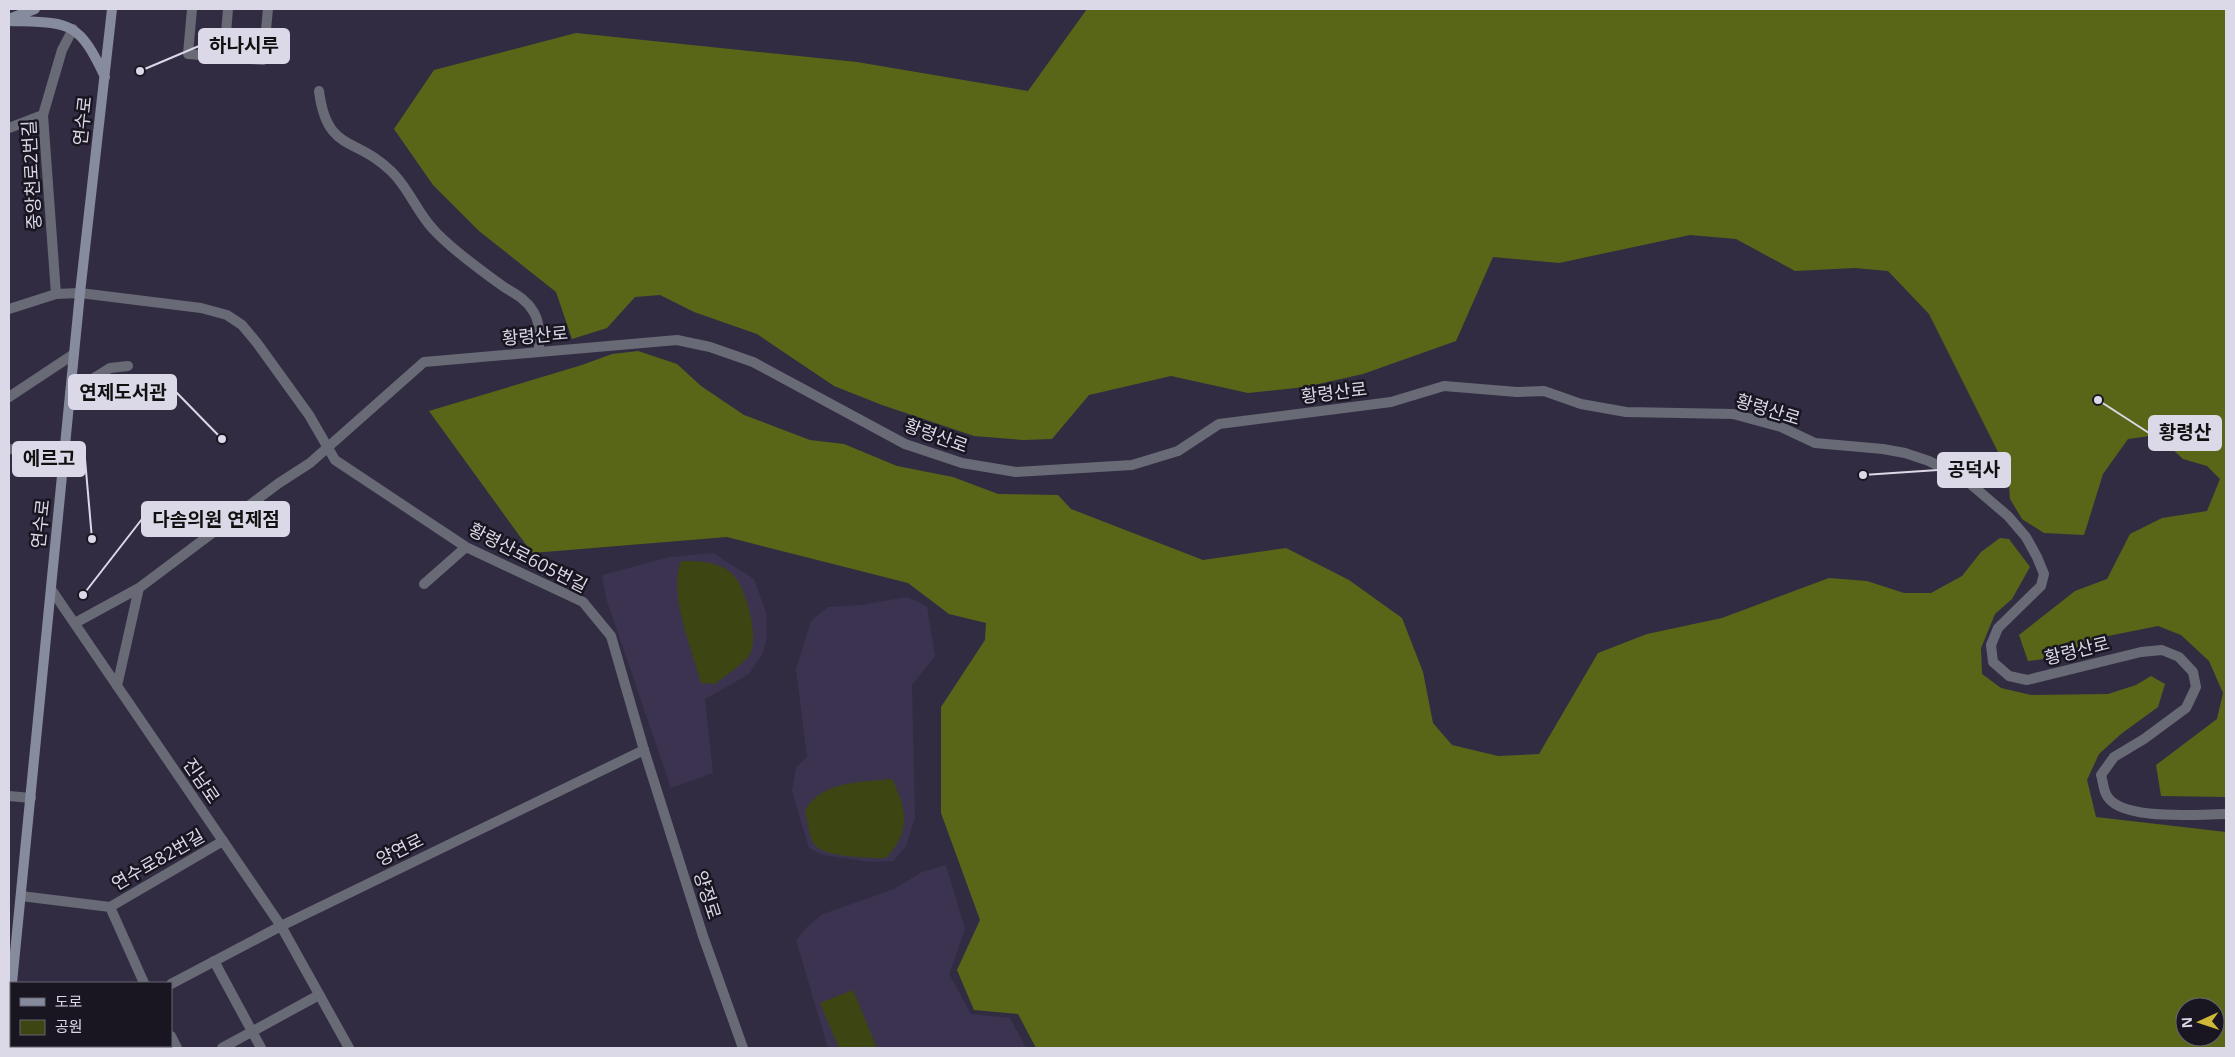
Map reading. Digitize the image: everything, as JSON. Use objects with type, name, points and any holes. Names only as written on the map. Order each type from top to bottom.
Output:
[{"type":"main road","points":[[9,19],[15,9]]},
{"type":"main road","points":[[9,19],[35,9]]},
{"type":"main road","name":"연수로","points":[[12,982],[80,293],[112,9]]},
{"type":"main road","points":[[9,19],[54,23],[72,29],[82,37],[94,53],[105,77]]},
{"type":"street","points":[[192,9],[188,54],[263,60],[268,9]]},
{"type":"street","points":[[224,57],[228,9]]},
{"type":"street","name":"중앙천로2번길","points":[[56,294],[43,115],[62,50],[72,29]]},
{"type":"street","points":[[319,91],[322,110],[332,132],[392,171],[433,230],[526,301],[534,312],[539,327],[540,352]]},
{"type":"street","points":[[9,128],[43,115]]},
{"type":"street","name":"황령산로605번길","points":[[9,307],[56,294],[80,293],[202,308],[227,315],[242,325],[258,344],[309,416],[335,460],[466,547],[584,602],[610,636],[644,750]]},
{"type":"street","name":"황령산로","points":[[75,624],[139,588],[328,449],[424,362],[677,340],[710,347],[753,362],[905,444],[962,463],[1016,472],[1132,465],[1178,451],[1219,424],[1390,402],[1444,386],[1517,392],[1544,391],[1581,404],[1626,412],[1733,414],[1781,427],[1815,442],[1904,453],[1929,461],[1974,487],[2008,516],[2026,537],[2044,574],[2041,586],[1998,628],[1991,644],[1993,662],[2009,676],[2027,680],[2141,652],[2162,650],[2179,657],[2193,672],[2196,687],[2186,708],[2144,739],[2114,757],[2102,775],[2106,795],[2121,808],[2157,815],[2226,814]]},
{"type":"street","points":[[9,397],[74,354]]},
{"type":"street","points":[[70,393],[110,368],[128,366]]},
{"type":"street","points":[[9,449],[65,454]]},
{"type":"street","points":[[424,584],[466,547]]},
{"type":"street","points":[[117,686],[139,588]]},
{"type":"street","name":"진남로","points":[[51,589],[281,926],[349,1048]]},
{"type":"street","name":"양연로","points":[[172,983],[281,926],[644,750]]},
{"type":"street","name":"양정로","points":[[644,750],[703,936],[743,1048]]},
{"type":"street","points":[[9,796],[31,798]]},
{"type":"street","name":"연수로82번길","points":[[21,896],[110,907],[223,841]]},
{"type":"street","points":[[110,907],[144,982]]},
{"type":"street","points":[[214,962],[261,1048]]},
{"type":"street","points":[[222,1048],[319,995]]},
{"type":"shaded area","points":[[713,553],[754,579],[766,612],[767,636],[763,653],[749,674],[705,699],[713,773],[671,788],[606,598],[602,575],[670,557]]},
{"type":"shaded area","points":[[907,597],[927,606],[935,656],[912,685],[915,818],[906,846],[893,861],[870,862],[823,855],[809,848],[792,791],[796,767],[807,757],[796,669],[811,621],[828,607],[860,605]]},
{"type":"shaded area","points":[[946,865],[965,929],[949,974],[971,1014],[1010,1018],[1026,1048],[828,1048],[796,940],[808,926],[823,914],[894,889],[922,872]]},
{"type":"green space","points":[[1087,9],[2226,9],[2226,797],[2161,796],[2156,765],[2217,719],[2223,693],[2209,661],[2181,635],[2158,626],[2108,636],[2061,657],[2028,661],[2019,635],[2075,591],[2107,579],[2130,534],[2162,518],[2207,511],[2220,479],[2207,466],[2183,459],[2157,435],[2128,439],[2103,474],[2084,535],[2044,533],[2022,519],[2010,499],[2008,472],[1929,314],[1888,271],[1855,268],[1795,271],[1736,239],[1690,235],[1559,263],[1493,257],[1456,341],[1363,374],[1305,387],[1248,393],[1171,376],[1089,395],[1052,439],[1023,440],[974,436],[882,405],[834,386],[757,334],[694,312],[660,295],[635,297],[607,328],[572,339],[556,292],[479,231],[433,185],[394,129],[434,70],[576,33],[857,62],[1028,91]]},
{"type":"green space","points":[[638,351],[677,364],[701,386],[744,415],[810,440],[844,444],[897,466],[953,477],[998,494],[1058,495],[1071,509],[1203,560],[1286,548],[1349,580],[1402,618],[1423,672],[1433,723],[1452,745],[1498,756],[1539,754],[1598,653],[1647,634],[1722,618],[1829,578],[1867,581],[1904,593],[1931,593],[1962,576],[1981,552],[2000,538],[2009,539],[2030,567],[2012,599],[1995,614],[1981,648],[1982,674],[2001,688],[2031,695],[2108,694],[2136,685],[2151,676],[2165,684],[2158,707],[2121,734],[2099,754],[2087,780],[2096,817],[2226,832],[2226,1048],[1036,1048],[1018,1014],[974,1010],[957,970],[980,920],[941,813],[941,707],[985,640],[986,623],[949,614],[908,583],[727,537],[532,553],[429,411],[582,365],[612,354]]},
{"type":"green space","points":[[681,561],[710,563],[724,568],[735,577],[747,603],[753,637],[750,654],[739,666],[715,684],[701,683],[687,638],[677,590]]},
{"type":"green space","points":[[892,779],[901,800],[904,820],[900,839],[886,858],[837,855],[819,849],[814,844],[809,832],[805,810],[812,800],[821,793],[843,785],[855,782]]},
{"type":"green space","points":[[853,990],[877,1048],[839,1048],[820,1003]]},
{"type":"place","name":"하나시루","points":[[140,71]]},
{"type":"place","name":"황령산","points":[[2098,400]]},
{"type":"place","name":"연제도서관","points":[[222,439]]},
{"type":"place","name":"공덕사","points":[[1863,475]]},
{"type":"place","name":"에르고","points":[[92,539]]},
{"type":"place","name":"다솜의원 연제점","points":[[83,595]]}]
